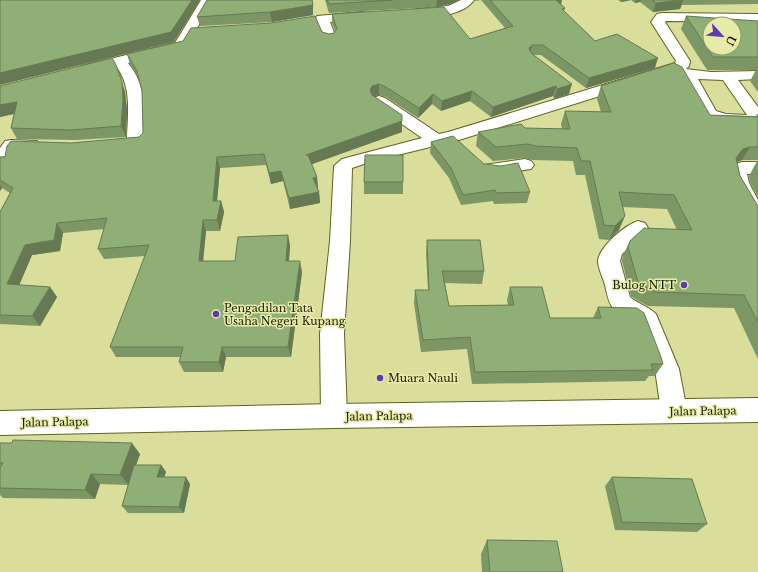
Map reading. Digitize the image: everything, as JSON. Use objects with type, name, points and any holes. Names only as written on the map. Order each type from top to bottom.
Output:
[{"type":"street","points":[[73,72],[180,46],[196,32],[207,0]]},
{"type":"street","points":[[406,15],[450,10],[459,7],[468,0]]},
{"type":"street","points":[[726,7],[737,16]]},
{"type":"street","points":[[329,38],[317,16],[376,15]]},
{"type":"street","points":[[334,416],[332,334],[340,241],[342,168],[348,163],[367,157],[451,141],[682,66],[684,64],[659,25],[662,17],[702,17]]},
{"type":"street","points":[[742,17],[758,18]]},
{"type":"street","points":[[98,146],[136,143],[136,96],[130,75],[119,61]]},
{"type":"street","points":[[664,71],[728,76],[758,75]]},
{"type":"street","points":[[688,74],[710,114],[714,118],[758,118]]},
{"type":"street","points":[[728,76],[758,118]]},
{"type":"street","points":[[568,84],[585,97]]},
{"type":"street","points":[[379,101],[451,141]]},
{"type":"street","points":[[5,152],[45,146]]},
{"type":"street","points":[[478,161],[488,169],[494,170],[525,165]]},
{"type":"street","points":[[758,168],[742,168],[738,172],[738,178],[741,186],[758,215]]},
{"type":"street","points":[[638,228],[612,250],[609,261],[620,301],[626,307],[642,314],[648,320],[667,369],[674,411]]},
{"type":"street","name":"Jalan Palapa","points":[[0,423],[334,416],[758,410]]},
{"type":"building","points":[[0,0],[192,0],[171,32],[0,73]]},
{"type":"building","points":[[207,0],[312,0],[313,5],[270,12],[197,17]]},
{"type":"building","points":[[327,0],[393,0],[329,4]]},
{"type":"building","points":[[490,0],[556,0],[565,8],[562,9],[595,41],[617,34],[658,58],[589,78],[543,45],[532,45],[529,48],[531,53],[572,84],[557,89],[556,86],[493,107],[472,91],[442,101],[433,94],[419,108],[386,87],[379,84],[372,86],[370,90],[372,95],[402,115],[402,121],[306,155],[308,155],[317,177],[313,178],[319,192],[289,198],[281,171],[269,173],[264,154],[217,157],[213,201],[221,201],[217,220],[203,220],[199,261],[235,261],[238,237],[288,235],[286,261],[300,261],[288,347],[222,347],[219,362],[179,362],[183,347],[110,347],[149,245],[98,249],[107,218],[57,223],[54,240],[25,245],[7,284],[50,287],[32,316],[0,315],[0,212],[13,188],[0,180],[0,157],[5,157],[7,146],[11,141],[71,143],[139,137],[143,133],[142,91],[137,71],[127,54],[183,41],[191,28],[271,23],[315,16],[322,32],[329,34],[334,33],[337,29],[332,14],[444,7],[470,39],[513,26]]},
{"type":"building","points":[[652,0],[681,0],[656,3]]},
{"type":"building","points":[[686,16],[702,17],[702,40]]},
{"type":"building","points":[[742,20],[758,21],[758,57],[712,56],[742,56]]},
{"type":"building","points":[[112,58],[122,82],[123,100],[121,126],[71,130],[11,128],[17,102],[0,105],[0,86]]},
{"type":"building","points":[[674,63],[682,67],[710,115],[758,117],[758,147],[743,149],[736,158],[740,176],[758,206],[758,322],[744,295],[656,292],[638,282],[628,247],[630,241],[644,228],[692,230],[674,195],[619,192],[625,216],[615,226],[604,225],[590,161],[581,161],[577,148],[536,146],[528,144],[496,147],[478,132],[521,124],[525,128],[570,129],[565,111],[611,112],[601,86]]},
{"type":"building","points":[[453,136],[484,164],[501,166],[518,163],[530,192],[496,193],[495,190],[463,195],[451,168],[431,142]]},
{"type":"building","points":[[365,155],[403,155],[403,182],[364,182]]},
{"type":"building","points":[[427,240],[480,240],[484,271],[442,271],[449,306],[514,305],[510,287],[542,287],[550,318],[601,318],[598,307],[637,308],[644,313],[663,364],[651,364],[653,370],[475,372],[470,337],[423,340],[415,290],[429,290]]},
{"type":"building","points":[[13,440],[132,443],[120,475],[91,474],[85,490],[0,488],[0,468],[3,463],[0,463],[0,443],[12,443]]},
{"type":"building","points":[[134,465],[161,465],[157,477],[186,477],[179,507],[122,506]]},
{"type":"building","points":[[612,477],[692,479],[707,524],[622,522]]},
{"type":"building","points":[[487,540],[557,541],[563,572],[490,572]]},
{"type":"place","name":"Bulog NTT","points":[[684,285]]},
{"type":"place","name":"Pengadilan Tata Usaha Negeri Kupang","points":[[216,314]]},
{"type":"place","name":"Muara Nauli","points":[[380,378]]}]
